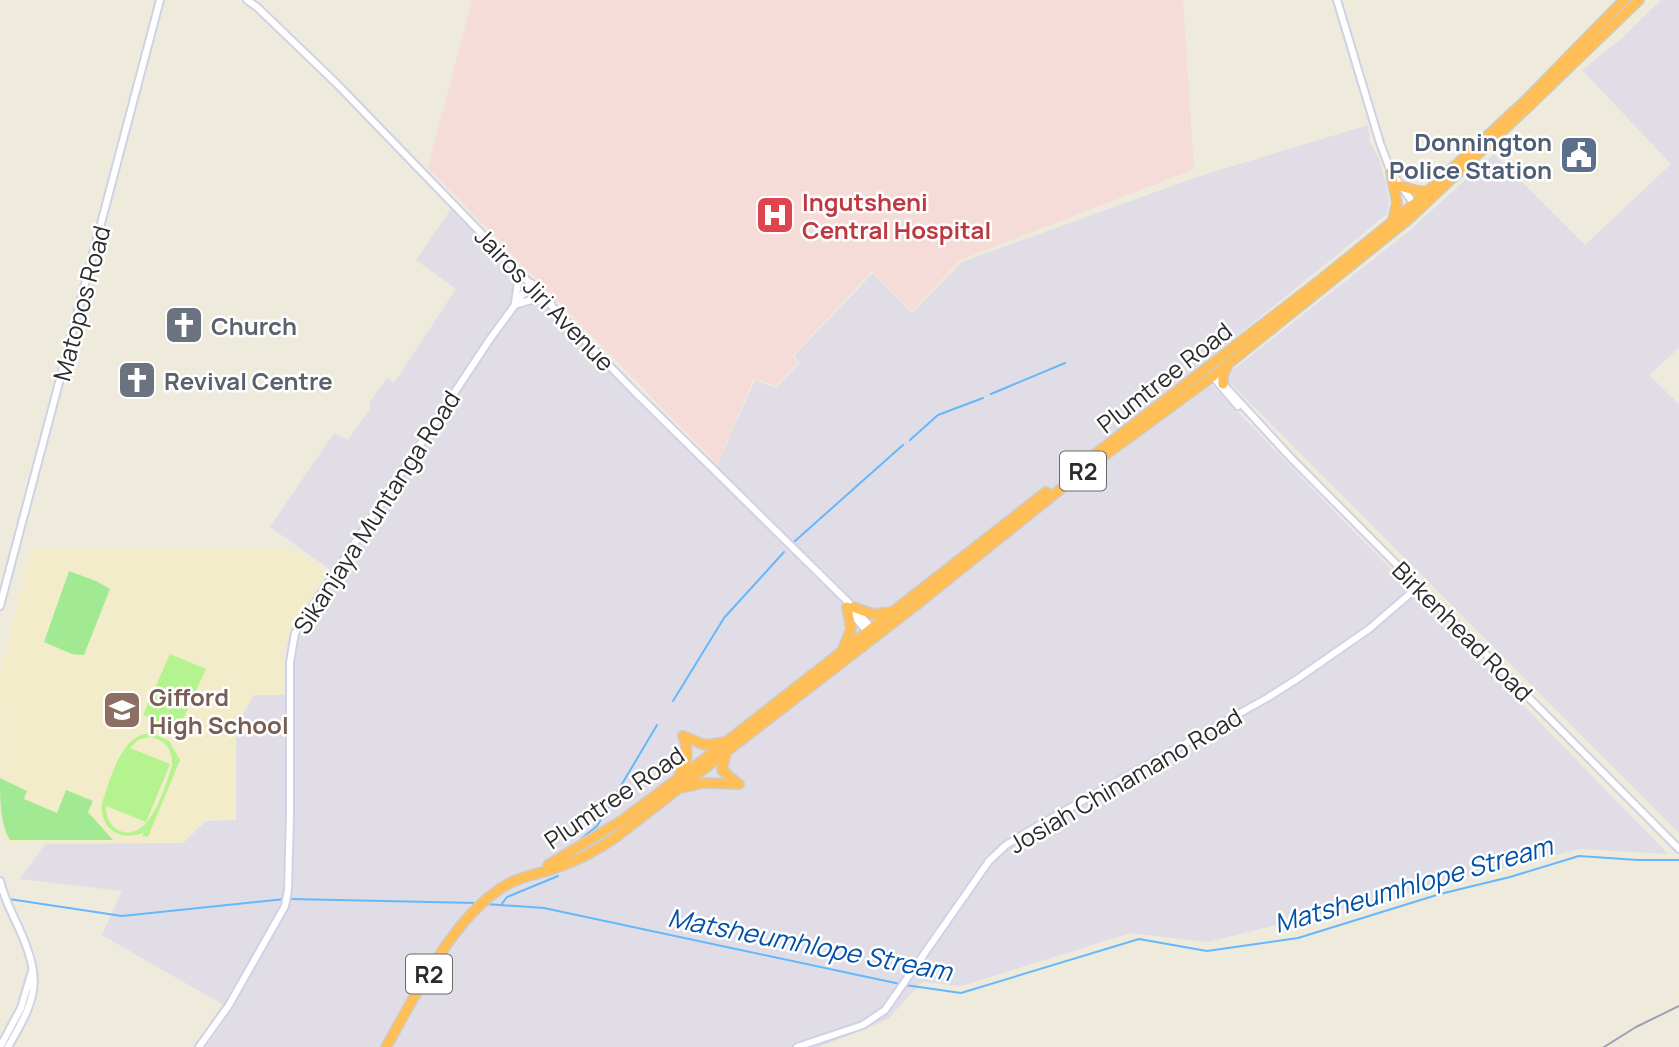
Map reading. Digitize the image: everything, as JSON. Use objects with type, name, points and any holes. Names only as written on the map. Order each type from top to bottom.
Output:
[{"type":"highway","name":"Plumtree Road","points":[[1213,376],[1410,218],[1429,195],[1624,0]]},
{"type":"highway","name":"Plumtree Road","points":[[1429,195],[1639,0]]},
{"type":"highway","points":[[1391,172],[1397,203],[1392,222]]},
{"type":"highway","points":[[1400,186],[1429,195]]},
{"type":"highway","points":[[1410,218],[1414,204],[1429,195]]},
{"type":"highway","name":"Plumtree Road","points":[[386,1047],[447,944],[488,899],[505,886],[578,849],[726,752],[885,630],[1199,380],[1216,360],[1414,204]]},
{"type":"highway","points":[[1199,380],[1213,376],[1216,360]]},
{"type":"highway","points":[[1199,380],[1221,385],[1229,362]]},
{"type":"highway","name":"Plumtree Road","points":[[677,784],[840,654],[1199,380]]},
{"type":"highway","points":[[840,654],[851,629],[848,605],[872,614],[898,610]]},
{"type":"highway","points":[[865,645],[870,632],[885,630]]},
{"type":"highway","points":[[726,752],[722,770],[739,783],[677,784],[688,760],[684,736],[705,745],[728,741]]},
{"type":"street","name":"Matopos Road","points":[[0,606],[160,0]]},
{"type":"street","name":"Jairos Jiri Avenue","points":[[247,0],[337,84],[632,389],[869,625],[870,632]]},
{"type":"street","points":[[1337,0],[1374,128],[1391,172],[1414,204]]},
{"type":"street","points":[[515,267],[518,282],[515,304],[531,300],[552,304]]},
{"type":"street","name":"Sikanjaya Muntanga Road","points":[[199,1047],[229,1005],[285,906],[290,815],[290,662],[295,633],[490,339],[531,284]]},
{"type":"street","name":"Birkenhead Road","points":[[1213,376],[1679,849]]},
{"type":"street","name":"Josiah Chinamano Road","points":[[797,1047],[838,1035],[871,1021],[885,1010],[989,861],[1006,845],[1120,778],[1277,692],[1370,629],[1419,586]]},
{"type":"street","points":[[0,881],[6,904],[23,937],[33,965],[36,982],[28,1012],[8,1047]]},
{"type":"street","points":[[0,1047],[22,1008],[33,965]]},
{"type":"shaded area","name":"Ingutsheni Central Hospital","points":[[472,0],[1183,0],[1194,169],[960,260],[912,311],[872,271],[792,356],[798,363],[775,386],[754,378],[717,464],[428,168]]},
{"type":"shaded area","points":[[1661,0],[1679,0],[1679,348],[1649,375],[1679,404],[1679,833],[1224,377],[1409,231],[1494,154],[1585,245],[1671,164],[1582,70],[1621,39]]},
{"type":"shaded area","points":[[1368,125],[1370,142],[1386,183],[1389,202],[1387,214],[1196,369],[1668,854],[1580,849],[1208,942],[1130,933],[962,986],[922,982],[888,1019],[819,1047],[206,1047],[232,1010],[102,935],[122,891],[20,879],[45,844],[183,843],[206,821],[236,820],[236,726],[254,695],[291,695],[291,668],[297,633],[335,573],[270,527],[334,433],[348,440],[370,409],[370,402],[387,378],[394,383],[456,289],[416,260],[451,209],[713,474],[755,380],[775,388],[800,363],[794,356],[873,273],[912,313],[962,262],[1197,177]]},
{"type":"shaded area","name":"Gifford High School","points":[[31,549],[283,550],[296,552],[325,571],[325,577],[292,627],[284,647],[282,695],[254,695],[236,726],[236,820],[205,820],[183,843],[9,843],[1,834],[0,673]]},
{"type":"green space","points":[[69,571],[110,589],[84,655],[72,654],[44,642]]},
{"type":"green space","points":[[170,654],[206,669],[178,730],[143,715]]},
{"type":"green space","points":[[153,733],[169,741],[180,760],[148,837],[143,836],[143,833],[126,836],[108,826],[104,820],[102,803],[119,758],[133,740]],"holes":[[[149,737],[167,746],[172,766],[154,812],[147,822],[139,830],[129,833],[112,826],[106,806],[146,822],[170,764],[130,748],[138,740]]]},
{"type":"green space","points":[[0,778],[27,791],[24,799],[57,813],[66,790],[93,801],[88,812],[113,840],[10,840],[2,819]]},
{"type":"waterway","points":[[991,394],[1065,363]]},
{"type":"waterway","points":[[910,440],[938,415],[983,398]]},
{"type":"waterway","points":[[795,541],[903,445]]},
{"type":"waterway","points":[[673,701],[724,618],[784,552]]},
{"type":"waterway","points":[[581,839],[597,826],[657,725]]},
{"type":"waterway","name":"Matsheumhlope Stream","points":[[905,985],[961,993],[1139,939],[1207,951],[1298,938],[1440,894],[1579,856],[1679,860]]},
{"type":"waterway","points":[[501,905],[507,897],[558,876]]},
{"type":"waterway","name":"Matsheumhlope Stream","points":[[9,899],[122,916],[285,899]]},
{"type":"waterway","name":"Matsheumhlope Stream","points":[[290,899],[477,903]]},
{"type":"waterway","name":"Matsheumhlope Stream","points":[[486,904],[544,908],[900,984]]},
{"type":"railway","points":[[1604,1047],[1636,1027],[1679,1006]]},
{"type":"place","name":"Donnington Police Station","points":[[1579,155]]},
{"type":"place","name":"Ingutsheni Central Hospital","points":[[775,215]]},
{"type":"place","name":"Church","points":[[184,325]]},
{"type":"place","name":"Revival Centre","points":[[137,380]]},
{"type":"place","name":"Gifford High School","points":[[122,710]]}]
